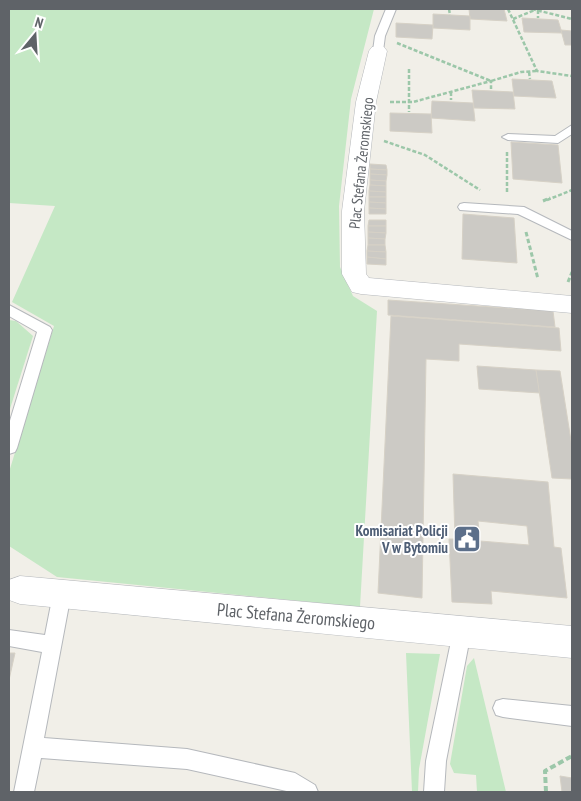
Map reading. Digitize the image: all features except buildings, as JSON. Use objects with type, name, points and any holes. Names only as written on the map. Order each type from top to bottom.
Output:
[{"type":"street","name":"Plac Stefana Żeromskiego","points":[[379,43],[366,102],[353,211],[354,274],[361,286],[572,305]]},
{"type":"street","name":"Plac Stefana Żeromskiego","points":[[14,585],[62,594],[572,642]]},
{"type":"lane","name":"Plac Stefana Żeromskiego","points":[[379,43],[391,9]]},
{"type":"lane","points":[[508,137],[558,140],[572,128]]},
{"type":"lane","points":[[464,207],[520,210],[572,236]]},
{"type":"lane","points":[[9,310],[46,330],[9,448]]},
{"type":"lane","points":[[24,792],[62,594]]},
{"type":"lane","points":[[434,792],[436,761],[462,632]]},
{"type":"lane","points":[[9,638],[51,645]]},
{"type":"lane","points":[[503,708],[572,716]]},
{"type":"lane","points":[[32,747],[188,759],[295,783],[308,792]]},
{"type":"path","points":[[450,9],[450,15]]},
{"type":"path","points":[[508,9],[537,71]]},
{"type":"path","points":[[513,19],[535,10],[572,19]]},
{"type":"path","points":[[535,10],[538,18]]},
{"type":"path","points":[[379,43],[491,81]]},
{"type":"path","points":[[409,112],[410,68]]},
{"type":"path","points":[[366,102],[408,102],[529,72],[537,71],[572,76]]},
{"type":"path","points":[[529,72],[530,79]]},
{"type":"path","points":[[491,81],[491,90]]},
{"type":"path","points":[[450,92],[451,100]]},
{"type":"path","points":[[362,133],[425,155],[482,191]]},
{"type":"path","points":[[507,197],[508,150]]},
{"type":"path","points":[[520,210],[543,302]]},
{"type":"path","points":[[546,792],[545,772],[572,756]]},
{"type":"green space","points":[[9,9],[374,9],[351,99],[339,206],[340,267],[353,296],[377,311],[360,607],[57,577],[9,546],[9,472],[54,326],[12,302],[55,206],[9,203]]},
{"type":"green space","points":[[9,320],[16,321],[33,336],[9,412]]},
{"type":"green space","points":[[406,653],[440,654],[419,769],[418,792],[412,792]]},
{"type":"green space","points":[[474,658],[506,792],[477,792],[476,775],[454,773],[450,764],[467,666]]},
{"type":"place","name":"Komisariat Policji V w Bytomiu","points":[[467,539]]}]
